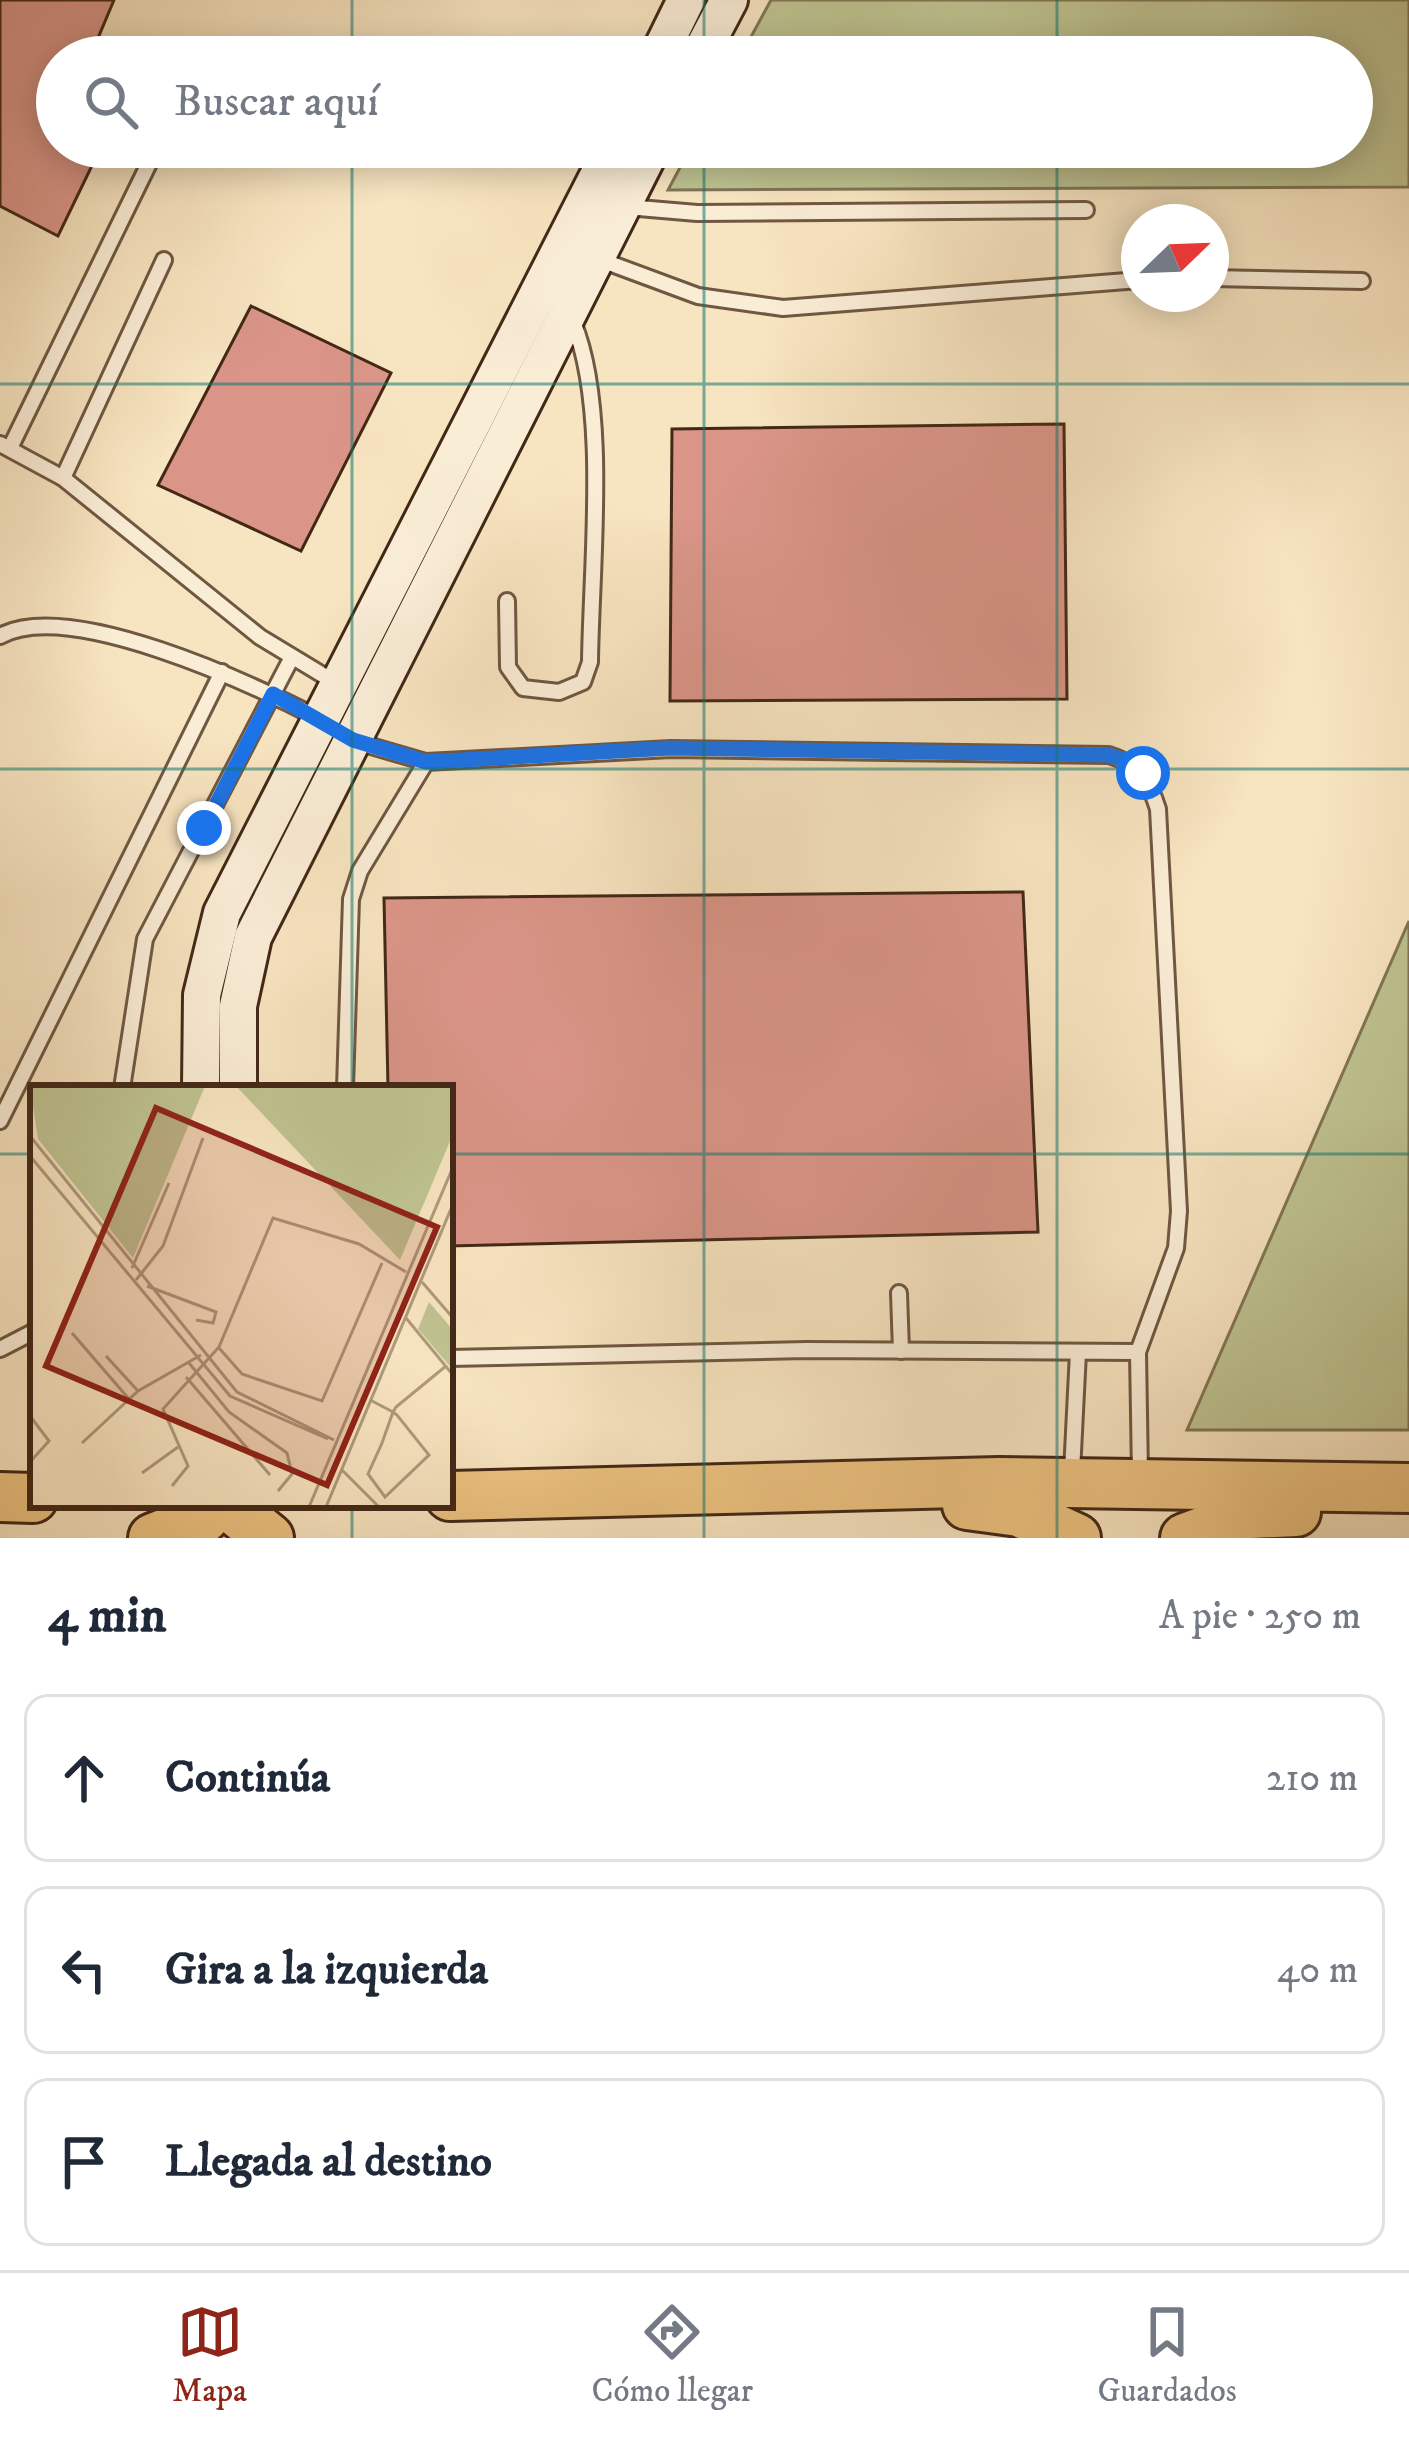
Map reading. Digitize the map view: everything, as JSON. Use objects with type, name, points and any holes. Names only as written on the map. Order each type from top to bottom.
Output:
[{"type":"highway","points":[[453,1496],[1071,1483],[1409,1488]]},
{"type":"highway","points":[[713,1489],[739,1502],[794,1511],[989,1505],[1076,1538]]},
{"type":"highway","points":[[153,1538],[204,1518],[212,1508]]},
{"type":"highway","points":[[232,1508],[268,1538]]},
{"type":"highway","points":[[1185,1538],[1210,1524],[1250,1514],[1409,1512]]},
{"type":"street","points":[[668,36],[686,0]]},
{"type":"street","points":[[710,36],[729,0]]},
{"type":"street","points":[[238,1085],[238,1006],[253,937],[338,730],[568,312],[580,251],[607,168]]},
{"type":"street","points":[[356,696],[580,251],[622,206],[641,168]]},
{"type":"street","points":[[201,1085],[208,955],[240,877],[338,730]]},
{"type":"lane","points":[[146,168],[5,446],[62,478],[292,657],[356,696]]},
{"type":"lane","points":[[622,206],[697,213],[1086,210]]},
{"type":"lane","points":[[580,251],[698,296],[783,308],[1121,281]]},
{"type":"lane","points":[[62,478],[164,260]]},
{"type":"lane","points":[[1229,278],[1362,281]]},
{"type":"lane","points":[[507,602],[506,655],[524,688],[559,692],[583,682],[590,662],[591,411],[586,356],[568,312]]},
{"type":"lane","points":[[0,636],[29,626],[51,626],[187,658],[273,694],[338,730],[426,762],[785,747],[1108,755],[1129,761],[1143,773],[1158,809],[1179,1210],[1177,1248],[1138,1352],[1141,1484]]},
{"type":"lane","points":[[122,1085],[145,940],[292,657]]},
{"type":"lane","points":[[0,1121],[222,672]]},
{"type":"lane","points":[[345,1085],[351,899],[360,871],[426,762]]},
{"type":"lane","points":[[899,1293],[902,1351]]},
{"type":"lane","points":[[0,1349],[30,1334]]},
{"type":"lane","points":[[1071,1483],[1078,1352]]},
{"type":"lane","points":[[453,1358],[1138,1352]]},
{"type":"green space","points":[[771,0],[1409,0],[1409,187],[668,190],[680,168],[1373,168],[1373,36],[751,36]]},
{"type":"green space","points":[[1409,921],[1409,1430],[1187,1430]]},
{"type":"building","points":[[0,0],[114,0],[99,36],[36,36],[36,168],[91,168],[58,236],[0,206]]},
{"type":"building","points":[[251,306],[391,373],[301,551],[158,485]]},
{"type":"building","points":[[1064,424],[1067,699],[670,701],[672,429]]},
{"type":"building","points":[[1023,892],[1038,1232],[453,1246],[453,1085],[388,1085],[384,898]]},
{"type":"route","points":[[204,828],[273,694],[353,740],[426,762],[670,748],[926,749],[1108,755],[1129,761],[1143,773]]}]
